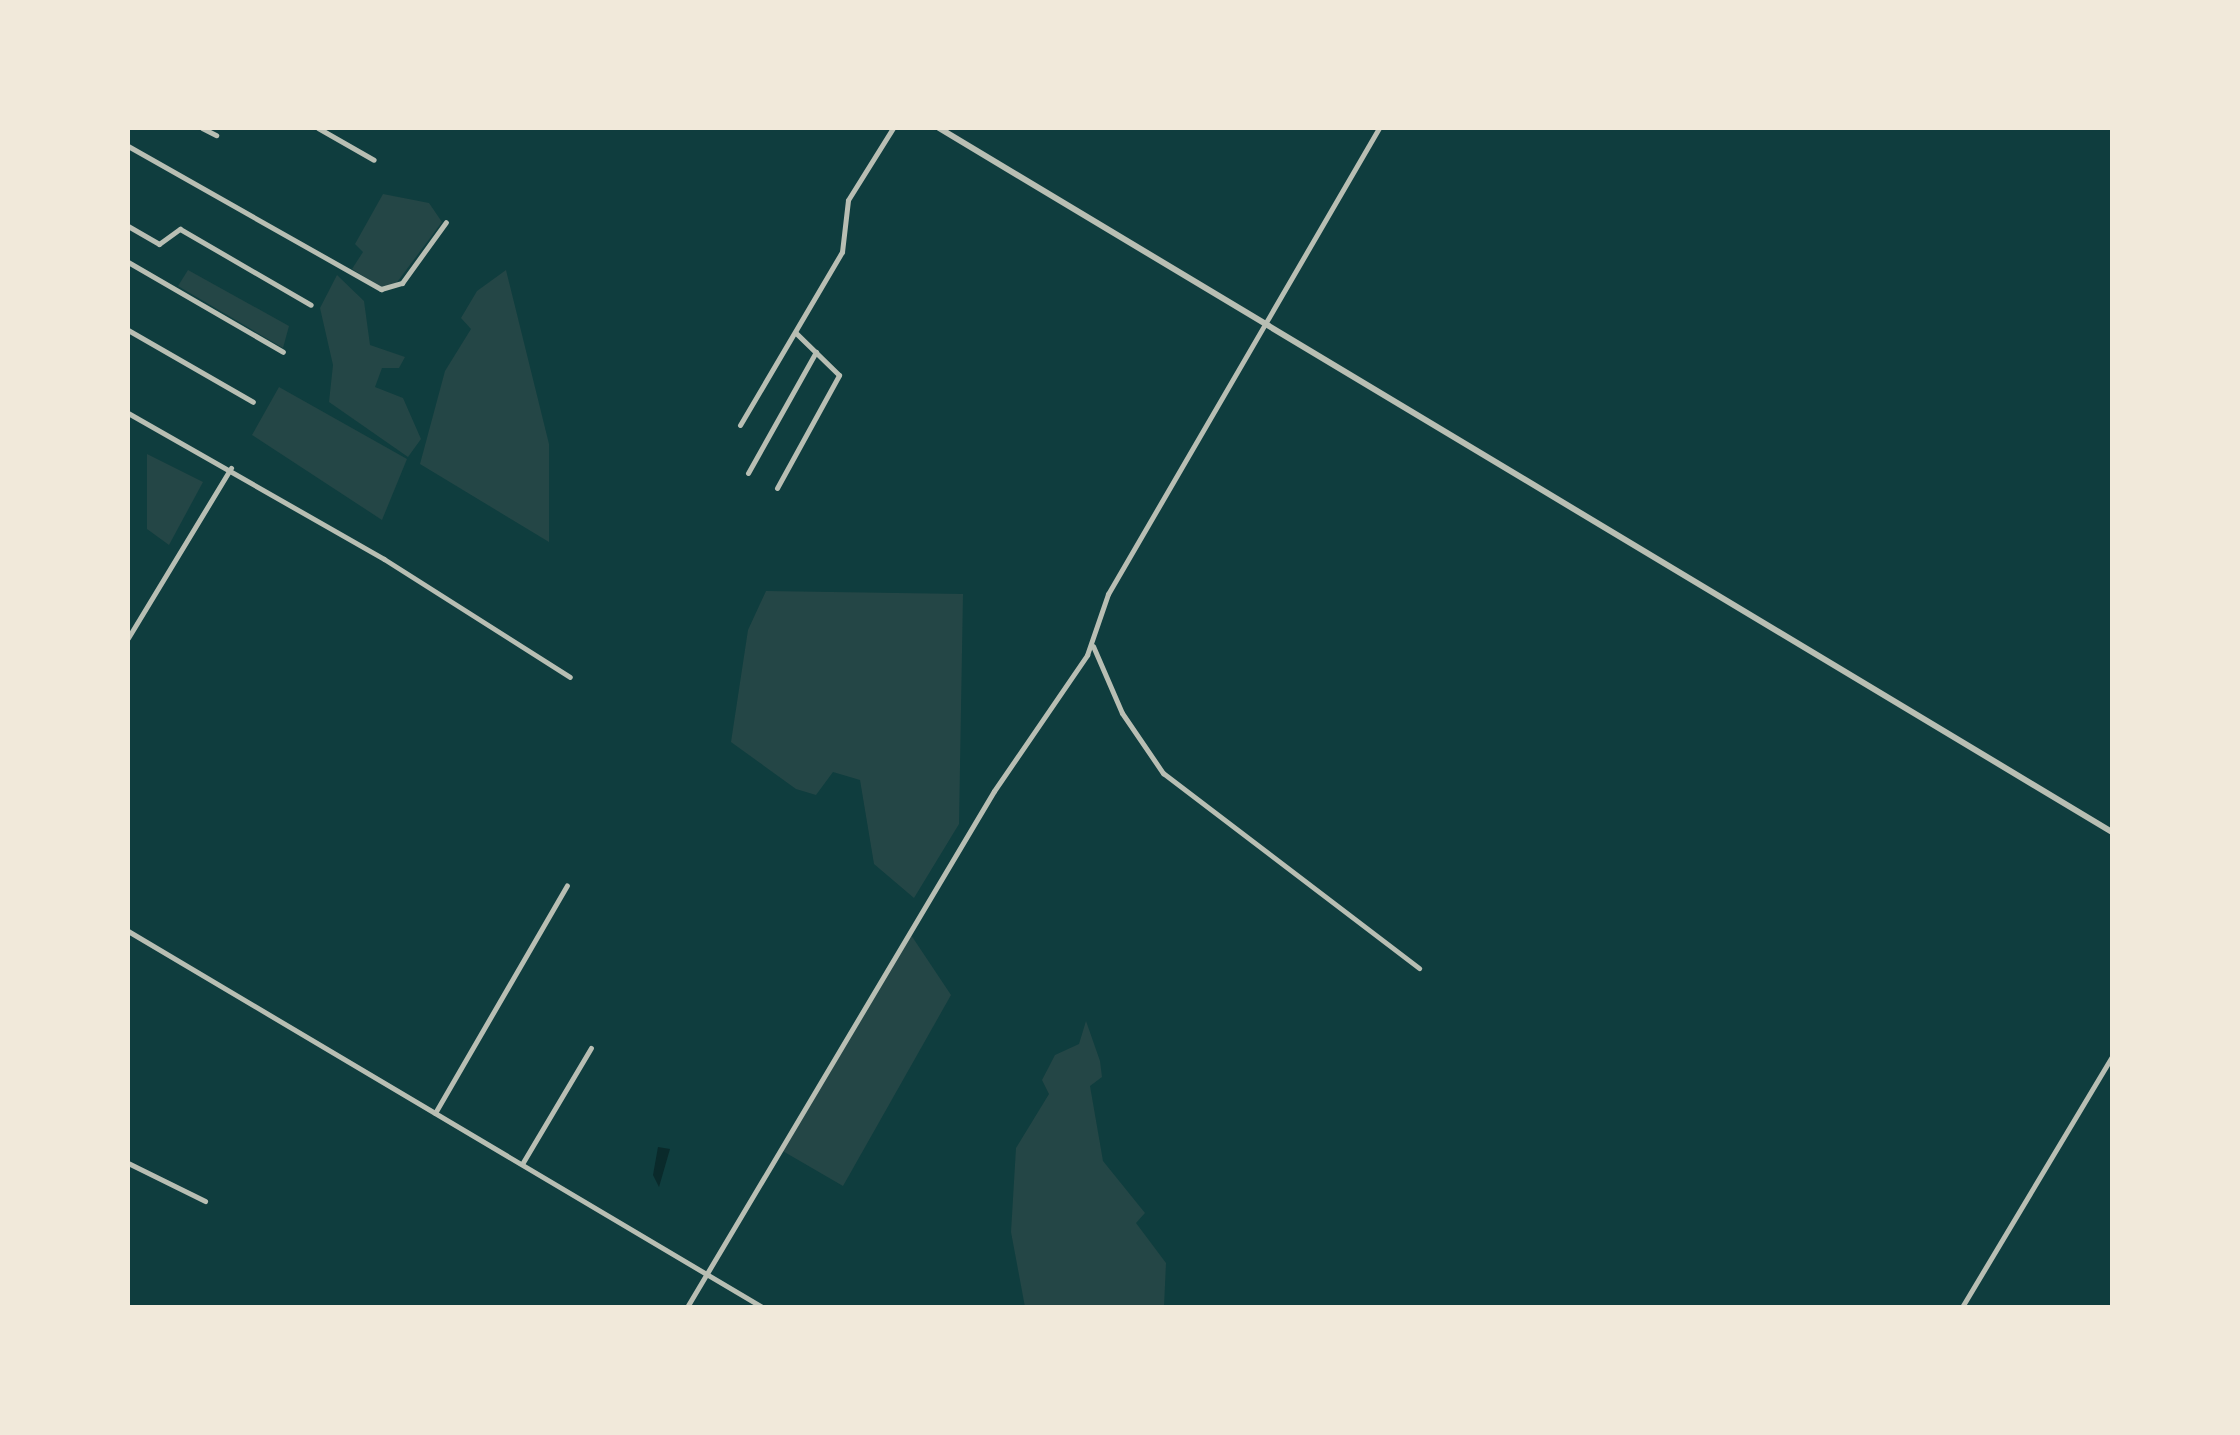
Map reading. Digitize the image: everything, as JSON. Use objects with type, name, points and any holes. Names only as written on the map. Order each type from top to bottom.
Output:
[{"type":"street","points":[[202,128],[216,135]]},
{"type":"street","points":[[318,128],[374,160]]},
{"type":"street","points":[[740,425],[842,252],[848,200],[893,128]]},
{"type":"street","points":[[939,128],[2112,832]]},
{"type":"street","points":[[687,1307],[994,791],[1093,645],[1108,594],[1267,327],[1379,128]]},
{"type":"street","points":[[128,146],[381,289],[402,283],[446,222]]},
{"type":"street","points":[[128,226],[159,244],[180,229],[311,305]]},
{"type":"street","points":[[128,262],[283,352]]},
{"type":"street","points":[[128,330],[253,402]]},
{"type":"street","points":[[777,488],[839,375],[796,333]]},
{"type":"street","points":[[748,473],[816,352]]},
{"type":"street","points":[[128,413],[231,468],[570,677]]},
{"type":"street","points":[[128,638],[130,629],[231,468]]},
{"type":"street","points":[[1093,645],[1119,708],[1163,773],[1419,968]]},
{"type":"street","points":[[435,1113],[567,885]]},
{"type":"street","points":[[128,931],[762,1307]]},
{"type":"street","points":[[522,1164],[591,1048]]},
{"type":"street","points":[[1962,1307],[2112,1056]]},
{"type":"street","points":[[128,1163],[205,1201]]},
{"type":"shaded area","points":[[383,194],[429,203],[442,222],[395,285],[381,287],[352,269],[363,252],[355,244]]},
{"type":"shaded area","points":[[188,270],[289,326],[283,348],[178,286]]},
{"type":"shaded area","points":[[506,270],[549,444],[549,542],[420,464],[445,371],[471,329],[461,318],[477,291]]},
{"type":"shaded area","points":[[337,275],[364,301],[370,345],[405,357],[399,368],[382,368],[375,387],[403,398],[421,439],[408,457],[329,402],[333,365],[320,308]]},
{"type":"shaded area","points":[[279,387],[407,459],[382,520],[252,435]]},
{"type":"shaded area","points":[[147,454],[203,482],[169,545],[147,529]]},
{"type":"shaded area","points":[[766,591],[963,594],[959,824],[914,898],[874,864],[860,780],[833,772],[816,795],[796,789],[731,742],[748,630]]},
{"type":"shaded area","points":[[911,935],[951,995],[843,1186],[781,1150]]},
{"type":"shaded area","points":[[1086,1021],[1100,1061],[1102,1077],[1090,1086],[1103,1161],[1145,1213],[1136,1223],[1166,1263],[1164,1307],[1025,1307],[1011,1232],[1016,1148],[1049,1094],[1042,1080],[1055,1055],[1079,1044]]},
{"type":"shaded area","points":[[658,1147],[670,1149],[659,1187],[653,1175]]}]
